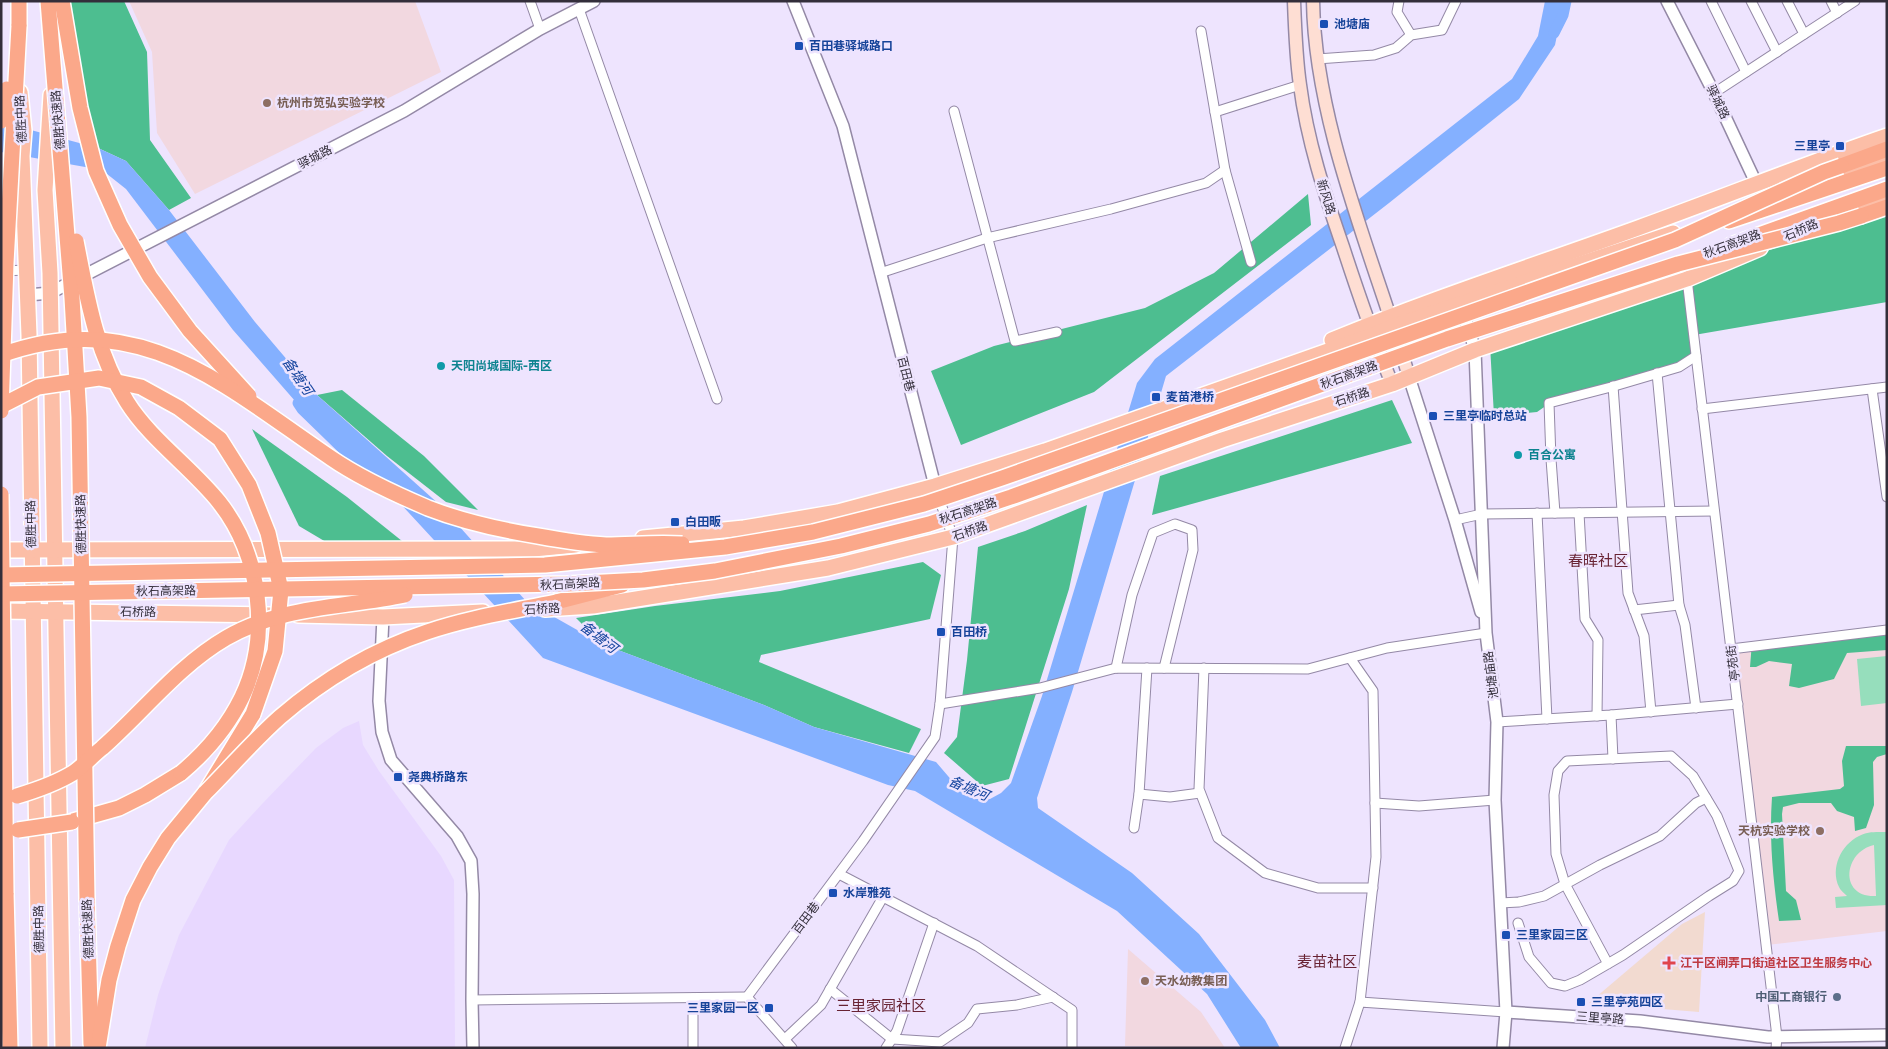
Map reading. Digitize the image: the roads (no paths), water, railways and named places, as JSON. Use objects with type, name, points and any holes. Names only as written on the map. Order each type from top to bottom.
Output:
[{"type":"highway","points":[[1,411],[19,1]]},
{"type":"highway","name":"德胜快速路","points":[[48,1],[54,163],[79,417],[91,1048]]},
{"type":"highway","points":[[62,1],[80,108],[96,171],[120,225],[150,277],[190,331],[260,408]]},
{"type":"highway","points":[[1,121],[19,26]]},
{"type":"highway","points":[[1675,240],[1824,172],[1887,149]]},
{"type":"highway","points":[[1,828],[18,830],[72,822],[119,808],[181,773],[201,756],[224,726],[242,697],[251,673],[258,633],[254,579],[248,554],[235,526],[220,503],[204,484],[137,416],[120,391],[102,355],[54,163]]},
{"type":"highway","name":"秋石高架路","points":[[1,575],[544,565],[725,547],[813,532],[924,504],[1675,240],[1887,168]]},
{"type":"highway","name":"秋石高架路","points":[[1,594],[530,586],[643,580],[735,567],[840,546],[929,524],[1011,497],[1447,339],[1678,264],[1887,189]]},
{"type":"highway","points":[[1678,264],[1839,223],[1887,207]]},
{"type":"highway","points":[[1,355],[38,344],[90,338],[144,347],[169,356],[260,408],[332,460],[397,494],[456,518],[484,526],[561,540],[605,545],[663,543],[725,547]]},
{"type":"highway","points":[[1,406],[38,387],[99,378],[141,387],[179,408],[220,439],[249,485],[268,533],[281,590],[275,651],[253,714],[205,793]]},
{"type":"highway","points":[[1,494],[9,1048]]},
{"type":"highway","points":[[98,1048],[111,972],[118,946],[133,900],[150,867],[168,838],[205,793],[256,740],[299,702],[327,681],[390,646],[427,632],[643,580]]},
{"type":"highway","points":[[1,798],[17,796],[46,787],[75,772],[189,665],[226,638],[244,629],[272,618],[309,609],[391,598],[438,587]]},
{"type":"highway","points":[[1,1013],[9,1048]]},
{"type":"main road","name":"德胜中路","points":[[11,1],[24,131],[22,156],[28,295],[40,1048]]},
{"type":"main road","name":"德胜中路","points":[[57,1],[48,143],[54,163],[45,190],[50,292],[63,1048]]},
{"type":"main road","name":"新风路","points":[[1294,1],[1300,85],[1313,150],[1346,258],[1392,384]]},
{"type":"main road","name":"新风路","points":[[1313,1],[1317,59],[1333,130],[1352,197],[1409,377]]},
{"type":"main road","points":[[1,550],[533,549],[744,528],[838,512],[934,486],[1080,438],[1123,419],[1371,330],[1757,185],[1810,163],[1887,136]]},
{"type":"main road","points":[[1392,321],[1460,304],[1772,201],[1887,158]]},
{"type":"main road","name":"石桥路","points":[[1,611],[383,617],[462,614],[593,606],[828,568],[953,538],[1222,440],[1392,384],[1475,350],[1687,279],[1840,214],[1887,198]]},
{"type":"street","points":[[530,1],[540,29]]},
{"type":"street","name":"驿城路","points":[[28,295],[50,292],[404,111],[540,29],[594,1]]},
{"type":"street","name":"百田巷","points":[[747,997],[839,874],[935,737],[940,704],[953,538],[934,486],[843,126],[793,1]]},
{"type":"street","points":[[1399,1],[1397,12],[1411,35]]},
{"type":"street","points":[[1317,59],[1374,55],[1396,48],[1411,35],[1442,30],[1456,1]]},
{"type":"street","name":"驿城路","points":[[1667,1],[1714,93],[1757,185],[1772,201]]},
{"type":"street","points":[[1711,1],[1746,72]]},
{"type":"street","points":[[1751,1],[1777,52]]},
{"type":"street","points":[[1788,1],[1804,34]]},
{"type":"street","points":[[1831,1],[1837,13]]},
{"type":"street","points":[[1714,93],[1855,1]]},
{"type":"street","points":[[579,9],[717,399]]},
{"type":"street","points":[[1200,31],[1225,170],[1250,262]]},
{"type":"street","points":[[1215,112],[1300,85]]},
{"type":"street","points":[[954,112],[1015,341],[1057,332]]},
{"type":"street","points":[[880,273],[988,238],[1111,209],[1206,182],[1225,170]]},
{"type":"street","points":[[1,247],[27,246]]},
{"type":"street","points":[[1,271],[27,270]]},
{"type":"street","name":"亭苑街","points":[[1687,279],[1777,1042]]},
{"type":"street","name":"池塘庙路","points":[[1460,304],[1475,350],[1486,633],[1497,722],[1495,800],[1506,1012],[1503,1048]]},
{"type":"street","points":[[1555,513],[1551,459],[1550,403],[1679,367],[1696,356]]},
{"type":"street","points":[[1656,373],[1679,605],[1685,625],[1696,708]]},
{"type":"street","points":[[940,704],[1040,688],[1116,668],[1308,669],[1387,648],[1486,633],[1455,520],[1409,377]]},
{"type":"street","points":[[1614,386],[1628,593],[1644,636],[1651,712]]},
{"type":"street","points":[[1702,409],[1887,387]]},
{"type":"street","points":[[1872,389],[1887,497]]},
{"type":"street","points":[[1455,520],[1482,514],[1714,511]]},
{"type":"street","points":[[1537,513],[1547,718]]},
{"type":"street","points":[[1579,513],[1585,619],[1598,640],[1597,716]]},
{"type":"street","points":[[1116,668],[1132,595],[1153,533],[1174,524],[1192,530],[1193,550],[1164,668]]},
{"type":"street","points":[[1634,610],[1679,605]]},
{"type":"street","points":[[383,617],[380,701],[382,732],[391,760],[456,836],[471,861],[473,894],[473,1048]]},
{"type":"street","points":[[1731,649],[1887,630]]},
{"type":"street","points":[[1345,1048],[1360,1002],[1376,857],[1373,691],[1350,658]]},
{"type":"street","points":[[1134,828],[1139,794],[1148,668]]},
{"type":"street","points":[[1204,668],[1199,789],[1218,838],[1265,873],[1318,888],[1373,888]]},
{"type":"street","points":[[1497,722],[1611,715],[1738,704]]},
{"type":"street","points":[[1611,715],[1613,759]]},
{"type":"street","points":[[1518,923],[1529,957],[1551,983],[1565,986],[1608,964],[1734,881],[1739,870],[1717,816],[1693,776],[1671,756],[1567,761],[1558,771],[1554,796],[1556,854],[1565,884],[1608,964]]},
{"type":"street","points":[[1139,794],[1170,797],[1200,793]]},
{"type":"street","points":[[1500,903],[1519,902],[1544,896],[1660,836],[1696,803],[1706,798]]},
{"type":"street","points":[[1375,803],[1419,806],[1495,800]]},
{"type":"street","points":[[839,874],[977,946],[1072,1010],[1072,1048]]},
{"type":"street","points":[[784,1039],[820,1005],[883,897]]},
{"type":"street","points":[[886,1048],[897,1031],[934,924]]},
{"type":"street","points":[[830,989],[892,1039],[940,1042],[968,1022],[977,1009],[1053,997]]},
{"type":"street","points":[[472,1000],[747,997],[792,1048]]},
{"type":"street","points":[[693,998],[693,1048]]},
{"type":"street","name":"三里亭路","points":[[1360,1002],[1640,1021],[1777,1042],[1887,1035]]},
{"type":"water","points":[[1545,1],[1564,1],[1555,45],[1519,99],[1389,203],[1166,376],[1072,692],[1037,798],[1038,808],[1132,873],[1199,934],[1265,1020],[1280,1048],[1241,1048],[1207,994],[1117,911],[915,791],[888,785],[543,658],[397,500],[302,409],[233,330],[126,189],[102,170],[1,152],[1,122],[98,148],[126,161],[169,210],[255,322],[317,395],[441,506],[526,601],[602,644],[764,705],[814,727],[936,762],[954,783],[976,799],[990,799],[1001,793],[1011,783],[1042,696],[1137,383],[1155,359],[1512,79],[1538,36]]},
{"type":"waterway","points":[[1554,33],[1563,15],[1566,1]]},
{"type":"waterway","name":"备塘河","points":[[298,403],[371,476]]},
{"type":"place","name":"池塘庙","points":[[1324,24]]},
{"type":"place","name":"百田巷驿城路口","points":[[799,46]]},
{"type":"place","name":"杭州市笕弘实验学校","points":[[267,103]]},
{"type":"place","name":"三里亭","points":[[1840,146]]},
{"type":"place","name":"天阳尚城国际-西区","points":[[441,366]]},
{"type":"place","name":"麦苗港桥","points":[[1156,397]]},
{"type":"place","name":"三里亭临时总站","points":[[1433,416]]},
{"type":"place","name":"百合公寓","points":[[1518,455]]},
{"type":"place","name":"白田畈","points":[[675,522]]},
{"type":"place","name":"百田桥","points":[[941,632]]},
{"type":"place","name":"尧典桥路东","points":[[398,777]]},
{"type":"place","name":"天杭实验学校","points":[[1820,831]]},
{"type":"place","name":"水岸雅苑","points":[[833,893]]},
{"type":"place","name":"三里家园三区","points":[[1506,935]]},
{"type":"place","name":"江干区闸弄口街道社区卫生服务中心","points":[[1669,963]]},
{"type":"place","name":"天水幼教集团","points":[[1145,981]]},
{"type":"place","name":"中国工商银行","points":[[1837,997]]},
{"type":"place","name":"三里亭苑四区","points":[[1581,1002]]},
{"type":"place","name":"三里家园一区","points":[[769,1008]]},
{"type":"district","name":"春晖社区","points":[[1598,561]]},
{"type":"district","name":"麦苗社区","points":[[1327,962]]},
{"type":"district","name":"三里家园社区","points":[[881,1006]]}]
